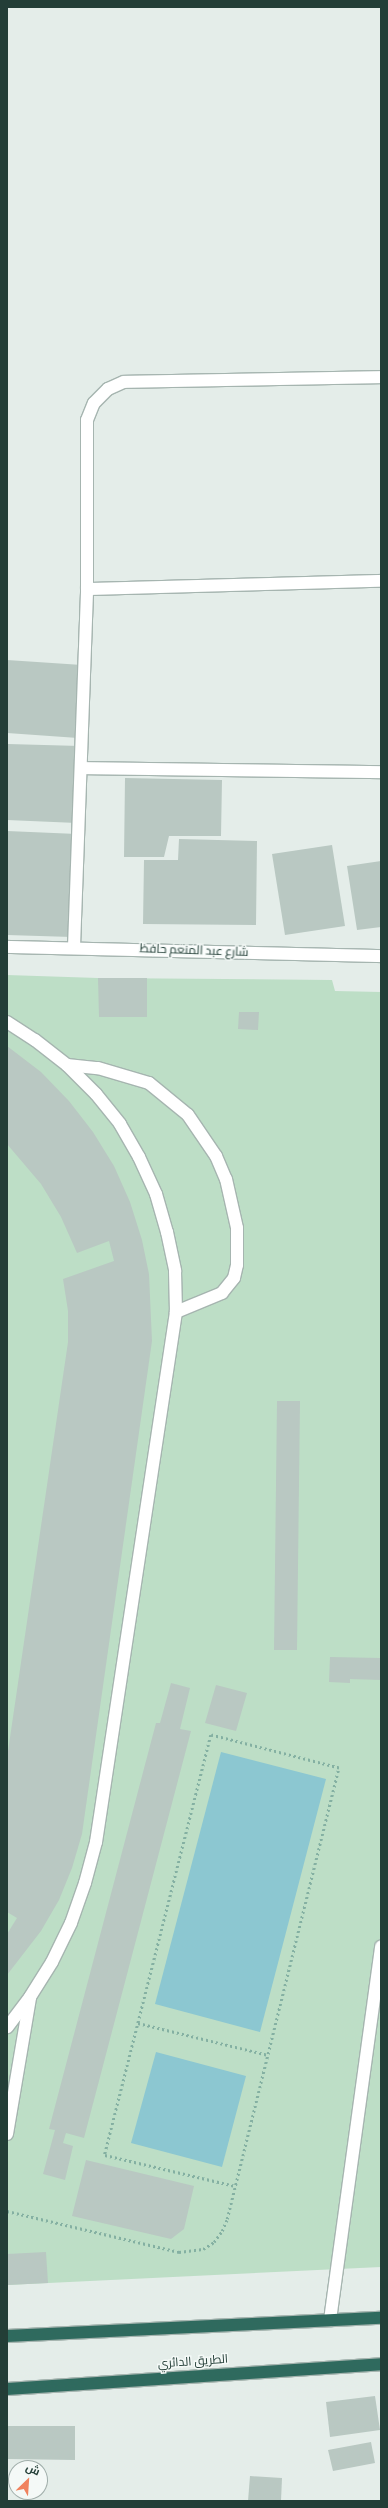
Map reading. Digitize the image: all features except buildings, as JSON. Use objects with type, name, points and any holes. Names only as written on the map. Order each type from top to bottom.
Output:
[{"type":"highway","points":[[7,2336],[381,2318]]},
{"type":"highway","name":"الطريق الدائري","points":[[7,2389],[381,2364]]},
{"type":"street","points":[[74,947],[82,768],[87,589],[88,420],[94,403],[108,389],[124,382],[381,377]]},
{"type":"street","points":[[87,589],[381,581]]},
{"type":"street","points":[[82,768],[381,772]]},
{"type":"street","name":"شارع عبد المنعم حافظ","points":[[7,947],[74,947],[381,956]]},
{"type":"street","points":[[7,1022],[35,1040],[67,1065],[96,1094],[120,1124],[140,1157],[150,1181],[167,1232],[175,1271],[176,1312],[96,1842],[86,1883],[71,1923],[52,1962],[30,1997],[7,2027]]},
{"type":"street","points":[[67,1065],[98,1068],[149,1083],[169,1098],[188,1116],[216,1156],[226,1179],[237,1228],[237,1265],[234,1278],[222,1293],[176,1312]]},
{"type":"street","points":[[330,2320],[381,1946]]},
{"type":"street","points":[[7,2134],[30,1997]]},
{"type":"path","points":[[7,2211],[179,2252],[191,2252],[203,2249],[214,2242],[222,2231],[235,2186],[339,1768],[211,1735],[105,2155],[235,2186]]},
{"type":"path","points":[[138,2023],[268,2055]]},
{"type":"green space","points":[[7,975],[98,978],[332,980],[335,991],[381,992],[381,2267],[7,2285]]},
{"type":"water","points":[[221,1752],[326,1779],[260,2032],[155,2004]]},
{"type":"water","points":[[156,2052],[246,2076],[222,2167],[131,2143]]}]
